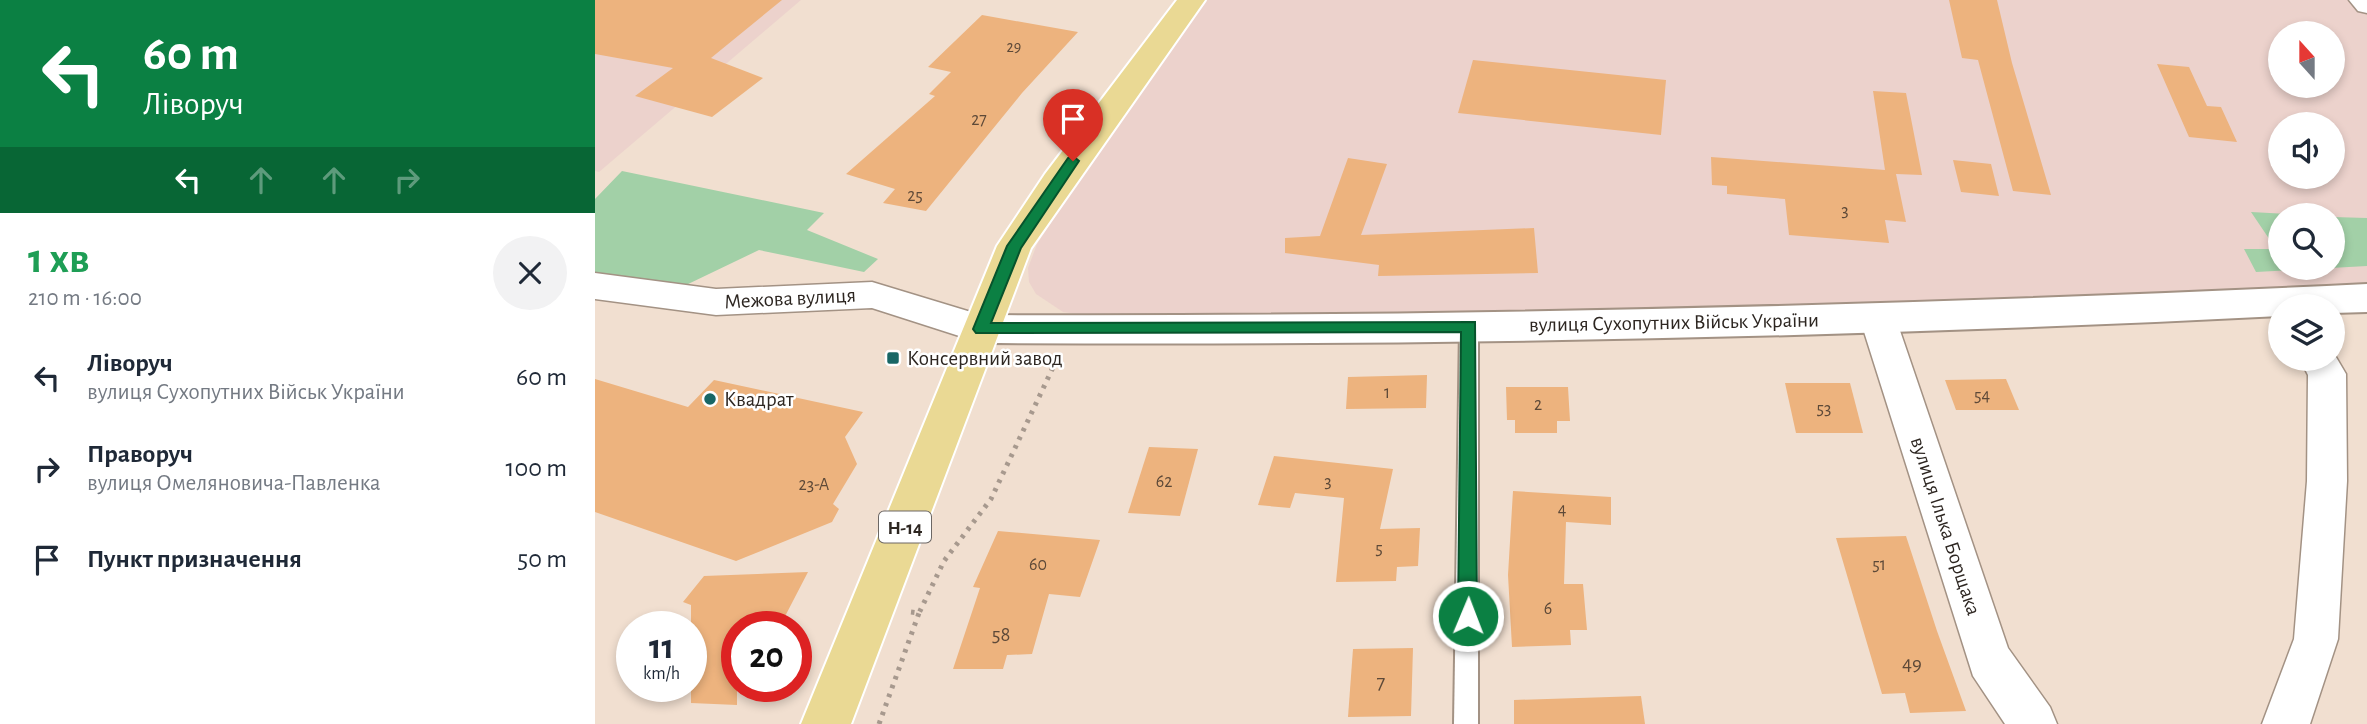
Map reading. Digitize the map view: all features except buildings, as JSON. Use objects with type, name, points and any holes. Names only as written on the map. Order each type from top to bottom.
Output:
[{"type":"main road","name":"Н-14","points":[[826,724],[1014,246],[1057,182],[1191,0]]},
{"type":"street","points":[[2362,0],[2367,5]]},
{"type":"street","name":"Межова вулиця","points":[[595,286],[716,302],[872,295],[981,329]]},
{"type":"street","name":"вулиця Сухопутних Військ України","points":[[2345,300],[2367,298]]},
{"type":"street","name":"вулиця Сухопутних Військ України","points":[[981,329],[1469,326],[1878,319],[2268,305]]},
{"type":"street","name":"вулиця Ілька Борщака","points":[[1878,319],[1989,660],[2033,724]]},
{"type":"street","points":[[2286,724],[2316,639],[2327,481],[2325,371]]},
{"type":"lane","points":[[1466,724],[1469,326]]},
{"type":"path","points":[[879,724],[919,613],[944,561],[991,499],[1053,363],[1059,359]]},
{"type":"path","points":[[908,612],[919,613]]},
{"type":"shaded area","points":[[595,0],[801,0],[599,172],[595,171]]},
{"type":"shaded area","points":[[1203,0],[2356,0],[2367,11],[2367,286],[1875,309],[1470,316],[1092,316],[1063,312],[1036,294],[1029,282],[1028,268],[1037,244],[1165,50]]},
{"type":"green space","points":[[622,171],[824,213],[807,230],[878,259],[864,272],[759,250],[684,286],[595,274],[595,199]]},
{"type":"green space","points":[[2251,212],[2268,213],[2268,237]]},
{"type":"green space","points":[[2345,217],[2367,218],[2367,266],[2345,267]]},
{"type":"green space","points":[[2244,249],[2268,249],[2268,271],[2256,272]]},
{"type":"place","name":"Консервний завод","points":[[893,358]]},
{"type":"place","name":"Квадрат","points":[[710,399]]},
{"type":"route","points":[[1073,161],[1014,246],[981,329],[1469,326],[1468,616]]}]
